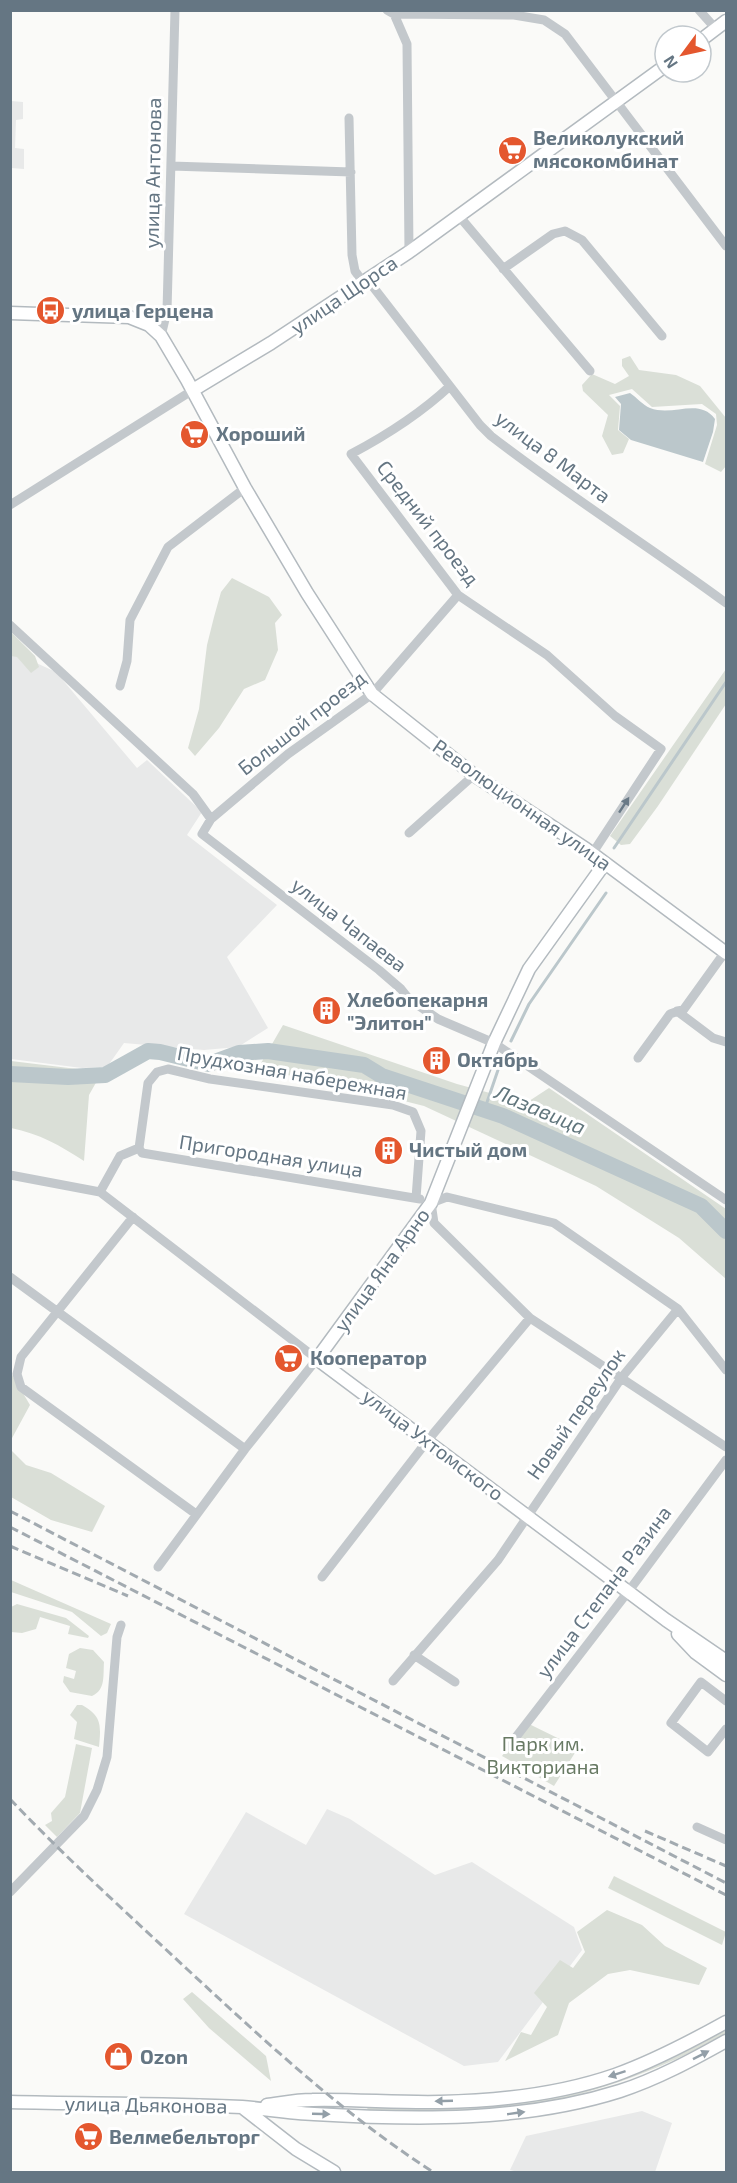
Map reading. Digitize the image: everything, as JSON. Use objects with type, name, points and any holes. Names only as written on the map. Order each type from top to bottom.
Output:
[{"type":"main road","name":"улица Щорса","points":[[193,390],[271,343],[409,252],[653,75]]},
{"type":"main road","points":[[10,313],[129,317],[149,325],[161,336],[193,390]]},
{"type":"main road","name":"Революционная улица","points":[[193,390],[246,488],[308,593],[372,694],[474,775],[605,863],[726,953]]},
{"type":"main road","name":"улица Яна Арно","points":[[317,1359],[430,1203],[494,1043],[529,969],[605,863]]},
{"type":"main road","name":"улица Ухтомского","points":[[317,1359],[628,1592],[726,1661]]},
{"type":"main road","points":[[666,1620],[696,1653],[726,1675]]},
{"type":"main road","points":[[242,2108],[311,2100],[441,2102],[502,2098],[549,2091],[612,2076],[638,2066],[726,2022]]},
{"type":"main road","points":[[242,2108],[314,2114],[382,2116],[439,2117],[513,2114],[545,2109],[619,2091],[670,2070],[726,2041]]},
{"type":"main road","name":"улица Дьяконова","points":[[10,2102],[242,2108],[296,2149],[334,2172]]},
{"type":"street","name":"улица Антонова","points":[[161,336],[167,311],[175,10]]},
{"type":"street","points":[[699,10],[721,25]]},
{"type":"street","points":[[409,252],[407,44],[390,12],[514,15],[544,20],[565,34],[726,246]]},
{"type":"street","name":"улица 8 Марта","points":[[349,118],[352,255],[355,271],[365,280],[491,436],[562,490],[662,555],[726,603]]},
{"type":"street","points":[[171,166],[351,172]]},
{"type":"street","points":[[459,216],[590,371]]},
{"type":"street","points":[[503,269],[553,234],[565,231],[582,240],[662,336]]},
{"type":"street","name":"Средний проезд","points":[[450,386],[430,405],[351,454],[458,595],[547,655],[615,716],[661,749],[592,854]]},
{"type":"street","name":"улица Щорса","points":[[10,505],[193,390]]},
{"type":"street","points":[[120,686],[128,661],[130,620],[168,547],[246,488]]},
{"type":"street","name":"Большой проезд","points":[[211,819],[288,754],[372,694],[458,595]]},
{"type":"street","points":[[10,625],[193,794],[211,819]]},
{"type":"street","points":[[409,833],[474,775]]},
{"type":"street","name":"улица Чапаева","points":[[211,819],[202,834],[379,969],[409,999],[438,1019],[494,1043],[726,1200]]},
{"type":"street","points":[[638,1058],[670,1014],[684,1009],[726,953]]},
{"type":"street","points":[[677,1011],[713,1038],[726,1042]]},
{"type":"street","name":"Прудхозная набережная","points":[[138,1148],[148,1083],[157,1072],[168,1069],[210,1079],[393,1105],[413,1112],[421,1131],[416,1198]]},
{"type":"street","points":[[100,1192],[120,1156],[138,1148]]},
{"type":"street","name":"Пригородная улица","points":[[138,1148],[142,1153],[416,1198],[430,1203]]},
{"type":"street","name":"улица Ухтомского","points":[[10,1175],[100,1192],[317,1359]]},
{"type":"street","points":[[726,1370],[678,1309],[554,1223],[447,1197],[430,1203],[434,1223],[530,1318],[726,1447]]},
{"type":"street","points":[[133,1216],[21,1357],[17,1374],[21,1387],[196,1515]]},
{"type":"street","points":[[10,1277],[245,1449]]},
{"type":"street","name":"Новый переулок","points":[[393,1681],[498,1560],[622,1377],[678,1309]]},
{"type":"street","points":[[322,1576],[428,1440],[530,1318]]},
{"type":"street","name":"улица Яна Арно","points":[[158,1567],[245,1449],[317,1359]]},
{"type":"street","name":"улица Степана Разина","points":[[509,1746],[726,1460]]},
{"type":"street","points":[[10,1892],[84,1816],[97,1790],[107,1756],[117,1637],[121,1625]]},
{"type":"street","points":[[414,1655],[454,1682]]},
{"type":"street","points":[[726,1701],[701,1682],[671,1722],[708,1752],[726,1729]]},
{"type":"street","points":[[697,1827],[726,1840]]},
{"type":"shaded area","points":[[11,101],[23,102],[23,119],[16,120],[15,148],[24,149],[24,169],[11,168]]},
{"type":"shaded area","points":[[630,393],[650,408],[668,410],[693,408],[709,413],[715,419],[703,462],[631,440],[619,430],[621,404],[615,397]]},
{"type":"shaded area","points":[[10,651],[56,672],[137,768],[147,760],[202,812],[187,835],[277,905],[227,957],[268,1028],[238,1047],[204,1050],[124,1043],[107,1067],[82,1068],[11,1059]]},
{"type":"shaded area","points":[[327,1809],[350,1819],[435,1875],[472,1862],[574,1927],[582,1950],[498,2062],[464,2066],[184,1914],[246,1812],[306,1845]]},
{"type":"shaded area","points":[[642,2111],[672,2123],[655,2172],[518,2172],[510,2170],[526,2136]]},
{"type":"green space","points":[[630,356],[639,370],[676,375],[700,386],[726,418],[726,466],[721,472],[705,464],[717,425],[716,414],[702,404],[652,407],[632,389],[609,395],[620,406],[618,430],[629,439],[623,453],[612,455],[602,436],[608,415],[583,391],[582,385],[592,374],[615,384],[629,376],[622,366],[622,359]]},
{"type":"green space","points":[[232,578],[269,597],[282,615],[275,623],[278,650],[265,680],[244,689],[219,728],[195,756],[188,748],[199,709],[207,645],[221,592]]},
{"type":"green space","points":[[11,632],[35,656],[39,667],[31,673],[17,657],[11,656]]},
{"type":"green space","points":[[726,669],[726,704],[630,844],[621,845],[610,836]]},
{"type":"green space","points":[[283,1025],[457,1084],[526,1103],[549,1088],[726,1209],[726,1279],[679,1238],[596,1186],[424,1106],[329,1082],[257,1070]]},
{"type":"green space","points":[[11,1061],[102,1072],[89,1095],[84,1161],[49,1141],[11,1128]]},
{"type":"green space","points":[[11,1373],[30,1405],[11,1440]]},
{"type":"green space","points":[[10,1449],[26,1465],[51,1473],[105,1506],[92,1532],[51,1520],[11,1497]]},
{"type":"green space","points":[[11,1580],[111,1624],[107,1633],[101,1636],[72,1612],[11,1592]]},
{"type":"green space","points":[[17,1604],[66,1618],[89,1636],[88,1638],[68,1634],[70,1626],[40,1617],[36,1629],[22,1633],[11,1632],[11,1607]]},
{"type":"green space","points":[[80,1648],[93,1650],[104,1662],[102,1686],[92,1696],[70,1692],[63,1682],[64,1676],[74,1679],[76,1671],[66,1668],[69,1654]]},
{"type":"green space","points":[[77,1705],[89,1709],[97,1717],[100,1727],[99,1747],[74,1739],[77,1722],[70,1715]]},
{"type":"green space","name":"Парк им. Викториана","points":[[527,1723],[578,1748],[554,1786],[502,1756]]},
{"type":"green space","points":[[76,1744],[92,1748],[80,1813],[57,1837],[45,1825],[52,1821],[51,1813],[65,1797]]},
{"type":"green space","points":[[614,1876],[726,1932],[722,1945],[608,1888]]},
{"type":"green space","points":[[607,1910],[642,1925],[665,1946],[707,1968],[699,1985],[630,1970],[608,1974],[569,2003],[558,2035],[505,2061],[521,2032],[531,2035],[547,2007],[534,1993],[560,1960],[573,1968],[585,1952],[577,1932]]},
{"type":"green space","points":[[192,1992],[266,2056],[271,2081],[209,2028],[183,1999]]},
{"type":"green space","points":[[726,2029],[726,2034],[698,2049],[639,2075],[609,2086],[547,2102],[468,2111],[368,2111],[367,2107],[483,2106],[669,2058]]},
{"type":"waterway","points":[[614,848],[726,682]]},
{"type":"waterway","points":[[511,1041],[529,1004],[606,893]]},
{"type":"waterway","name":"Лазавица","points":[[10,1074],[68,1077],[105,1075],[148,1051],[209,1064],[239,1053],[268,1051],[364,1065],[382,1076],[503,1116],[701,1206],[726,1231]]},
{"type":"waterway","points":[[484,1111],[498,1070]]},
{"type":"railway","points":[[10,1511],[726,1883]]},
{"type":"railway","points":[[10,1527],[726,1895]]},
{"type":"railway","points":[[10,1546],[128,1596]]},
{"type":"railway","points":[[10,1799],[98,1886],[276,2050],[336,2102],[433,2172]]},
{"type":"railway","points":[[645,1831],[726,1866]]},
{"type":"place","name":"Великолукский мясокомбинат","points":[[512,150]]},
{"type":"place","name":"улица Герцена","points":[[51,311]]},
{"type":"place","name":"Хороший","points":[[195,434]]},
{"type":"place","name":"Хлебопекарня \"Элитон\"","points":[[326,1011]]},
{"type":"place","name":"Октябрь","points":[[436,1060]]},
{"type":"place","name":"Чистый дом","points":[[388,1150]]},
{"type":"place","name":"Кооператор","points":[[289,1358]]},
{"type":"place","name":"Ozon","points":[[119,2057]]},
{"type":"place","name":"Велмебельторг","points":[[88,2137]]}]
